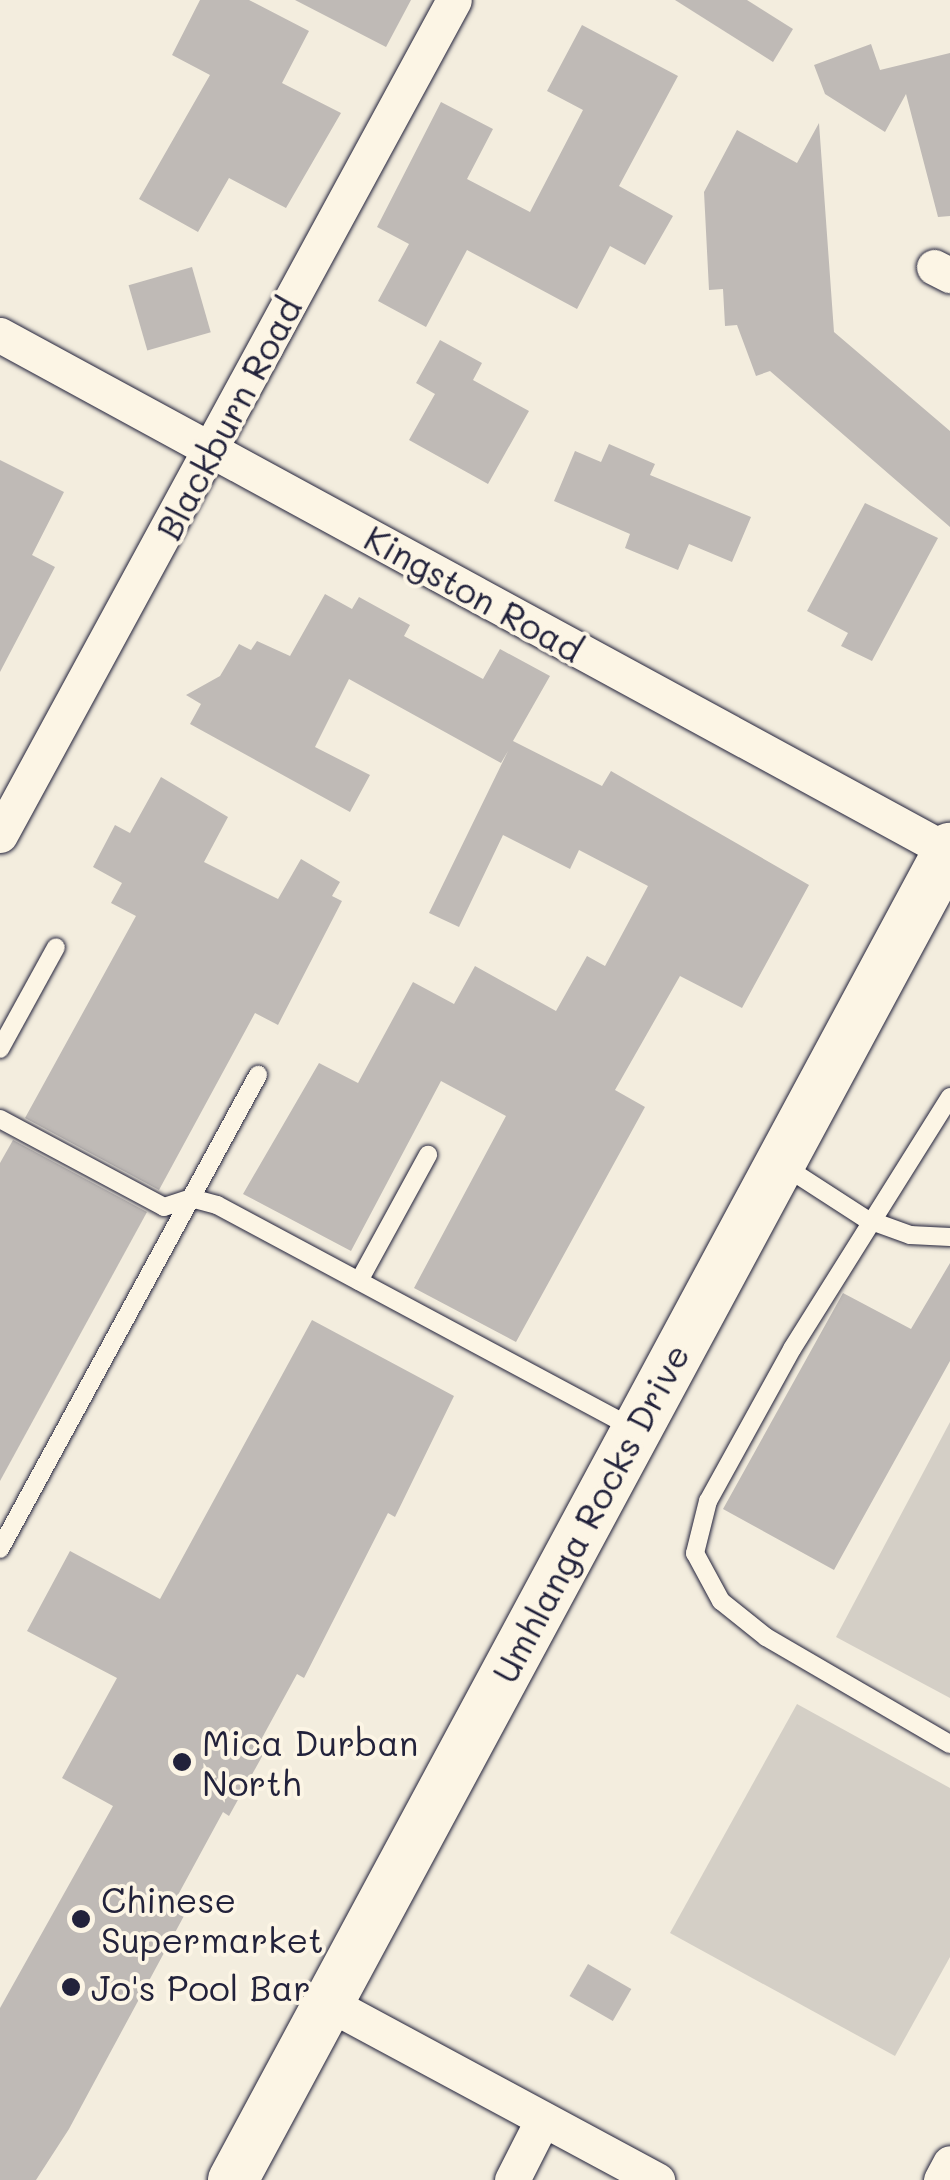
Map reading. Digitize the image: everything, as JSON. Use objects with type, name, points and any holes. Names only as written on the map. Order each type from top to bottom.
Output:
[{"type":"main road","name":"Umhlanga Rocks Drive","points":[[233,2180],[949,850]]},
{"type":"street","name":"Blackburn Road","points":[[0,835],[454,0]]},
{"type":"street","name":"Kingston Road","points":[[0,334],[949,850]]},
{"type":"street","points":[[328,2002],[657,2180]]},
{"type":"street","points":[[512,2180],[543,2119]]},
{"type":"street","points":[[941,2180],[950,2162]]},
{"type":"lane","points":[[0,1050],[56,946]]},
{"type":"lane","points":[[0,1549],[258,1075]]},
{"type":"lane","points":[[950,1097],[866,1219],[708,1502],[694,1553],[721,1600],[766,1637],[950,1744]]},
{"type":"lane","points":[[0,1119],[164,1207],[191,1198],[359,1281],[635,1430]]},
{"type":"lane","points":[[359,1281],[428,1154]]},
{"type":"lane","points":[[780,1162],[866,1219],[910,1235],[950,1236]]},
{"type":"shaded area","points":[[950,1422],[950,1698],[836,1637]]},
{"type":"shaded area","points":[[797,1704],[950,1788],[950,1957],[895,2056],[670,1933]]},
{"type":"building","points":[[200,0],[249,0],[309,31],[282,83],[341,113],[286,208],[229,178],[198,232],[139,199],[210,75],[172,55]]},
{"type":"building","points":[[295,0],[411,0],[386,47]]},
{"type":"building","points":[[675,0],[747,0],[793,29],[773,62]]},
{"type":"building","points":[[582,25],[678,76],[619,186],[673,216],[645,265],[610,246],[577,309],[467,250],[426,327],[378,301],[409,244],[377,227],[441,102],[493,129],[467,179],[530,212],[583,110],[547,91]]},
{"type":"building","points":[[871,44],[880,70],[950,53],[950,216],[938,217],[906,94],[885,132],[825,94],[814,65]]},
{"type":"building","points":[[819,123],[834,332],[950,431],[950,527],[770,371],[756,376],[737,325],[725,326],[723,289],[709,290],[704,192],[737,130],[797,163]]},
{"type":"building","points":[[192,267],[211,332],[147,351],[129,285]]},
{"type":"building","points":[[440,340],[482,363],[473,380],[529,411],[488,484],[409,440],[435,394],[416,383]]},
{"type":"building","points":[[609,444],[655,464],[650,475],[751,517],[732,562],[689,544],[678,570],[625,548],[630,534],[554,501],[575,451],[601,462]]},
{"type":"building","points":[[0,460],[64,492],[32,555],[55,567],[0,672]]},
{"type":"building","points":[[865,503],[938,538],[872,661],[841,646],[848,633],[807,611]]},
{"type":"building","points":[[325,594],[352,609],[359,597],[410,625],[404,636],[483,679],[500,649],[550,676],[513,741],[602,786],[611,771],[809,885],[742,1008],[680,976],[615,1090],[645,1107],[516,1342],[414,1288],[506,1116],[441,1081],[351,1251],[243,1194],[319,1063],[358,1083],[413,982],[454,1004],[475,966],[556,1011],[587,956],[605,966],[648,886],[579,850],[570,869],[503,835],[459,927],[429,913],[508,751],[501,763],[349,679],[315,747],[370,775],[350,812],[190,724],[201,704],[186,695],[220,676],[239,644],[251,650],[257,641],[290,656]]},
{"type":"building","points":[[161,777],[228,817],[204,862],[278,899],[301,859],[340,882],[332,896],[342,901],[278,1025],[255,1013],[159,1190],[25,1118],[136,916],[111,903],[122,883],[93,867],[115,825],[130,833]]},
{"type":"building","points":[[13,1140],[147,1212],[0,1481],[0,1163]]},
{"type":"building","points":[[950,1263],[950,1361],[834,1570],[723,1509],[843,1293],[911,1329]]},
{"type":"building","points":[[312,1320],[454,1396],[395,1517],[388,1513],[304,1678],[297,1674],[262,1738],[270,1742],[229,1816],[223,1812],[172,1906],[185,1914],[69,2129],[36,2180],[0,2180],[0,2008],[113,1806],[62,1778],[117,1678],[27,1631],[70,1551],[160,1599]]},
{"type":"building","points":[[588,1964],[631,1989],[613,2021],[569,1996]]},
{"type":"place","name":"Mica Durban North","points":[[182,1762]]},
{"type":"place","name":"Chinese Supermarket","points":[[81,1919]]},
{"type":"place","name":"Jo's Pool Bar","points":[[71,1987]]}]
